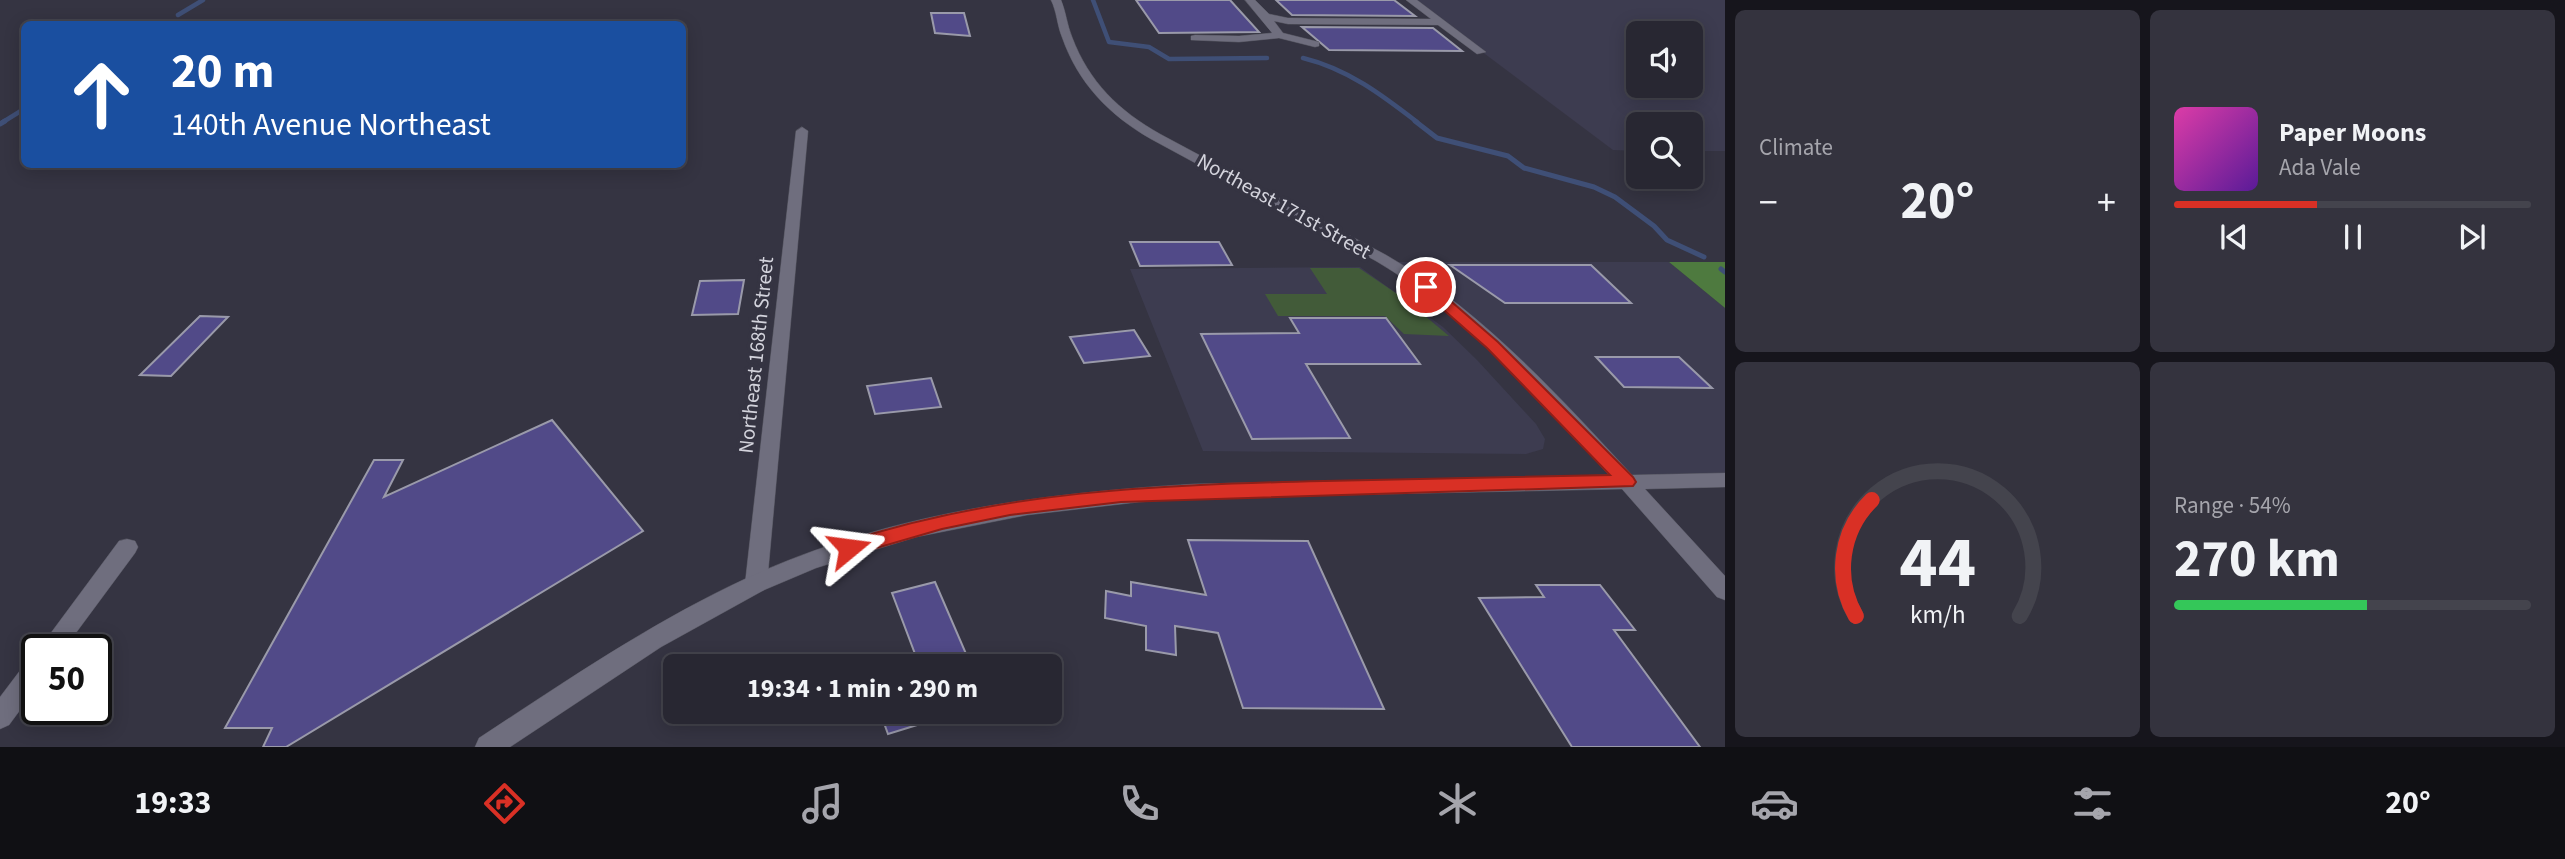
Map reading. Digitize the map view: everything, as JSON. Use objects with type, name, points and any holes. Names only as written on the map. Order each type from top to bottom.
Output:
[{"type":"main road","name":"Northeast 171st Street","points":[[1056,0],[1063,14],[1056,19],[1087,78],[1100,96],[1124,116],[1348,240],[1426,287],[1493,345],[1626,482],[1725,591]]},
{"type":"main road","points":[[1250,0],[1266,16],[1279,35]]},
{"type":"main road","points":[[1411,0],[1481,52]]},
{"type":"main road","points":[[1266,16],[1279,20],[1441,22]]},
{"type":"main road","points":[[1195,38],[1254,38],[1279,35],[1315,44]]},
{"type":"main road","name":"Northeast 168th Street","points":[[757,584],[802,131]]},
{"type":"main road","points":[[488,747],[622,657],[757,584],[849,548],[942,522],[1010,508],[1121,495],[1221,490],[1725,480]]},
{"type":"main road","points":[[62,634],[127,547]]},
{"type":"main road","points":[[0,717],[21,689]]},
{"type":"shaded area","points":[[1413,0],[1725,0],[1725,151],[1703,151],[1703,112],[1626,112],[1626,151],[1613,150]]},
{"type":"shaded area","points":[[1381,262],[1669,262],[1725,308],[1725,480],[1626,482],[1493,345]]},
{"type":"shaded area","points":[[1360,267],[1443,327],[1477,360],[1536,424],[1545,439],[1543,449],[1526,454],[1203,451],[1130,269]]},
{"type":"green space","points":[[1669,262],[1725,262],[1725,308]]},
{"type":"green space","points":[[1310,268],[1359,268],[1406,300],[1449,336],[1404,334],[1385,316],[1278,316],[1265,294],[1327,294]]},
{"type":"building","points":[[1136,0],[1230,0],[1259,32],[1159,33]]},
{"type":"building","points":[[1276,0],[1394,0],[1415,16],[1292,15]]},
{"type":"building","points":[[931,13],[964,13],[970,36],[935,33]]},
{"type":"building","points":[[1302,27],[1433,28],[1462,51],[1329,50]]},
{"type":"building","points":[[1130,242],[1219,242],[1232,265],[1140,266]]},
{"type":"building","points":[[1450,265],[1591,265],[1631,303],[1505,303]]},
{"type":"building","points":[[744,280],[738,314],[692,315],[700,281]]},
{"type":"building","points":[[200,316],[228,317],[171,376],[140,375]]},
{"type":"building","points":[[1290,318],[1386,318],[1420,364],[1306,364],[1350,438],[1252,439],[1201,334],[1299,333]]},
{"type":"building","points":[[1134,330],[1150,356],[1084,363],[1070,337]]},
{"type":"building","points":[[1596,357],[1679,357],[1712,388],[1624,387]]},
{"type":"building","points":[[931,378],[941,407],[875,414],[867,386]]},
{"type":"building","points":[[552,420],[643,531],[286,747],[263,747],[272,728],[225,728],[374,460],[403,460],[384,497]]},
{"type":"building","points":[[1188,540],[1308,541],[1384,709],[1243,708],[1218,633],[1175,626],[1176,655],[1146,650],[1146,626],[1105,618],[1106,591],[1131,596],[1131,582],[1206,595]]},
{"type":"building","points":[[935,582],[966,654],[915,654],[892,593]]},
{"type":"building","points":[[1536,585],[1600,585],[1635,630],[1614,630],[1700,747],[1572,747],[1479,598],[1544,597]]},
{"type":"building","points":[[884,724],[920,724],[888,734]]},
{"type":"waterway","points":[[178,15],[203,0]]},
{"type":"waterway","points":[[1093,0],[1109,42],[1149,47],[1169,59],[1267,58]]},
{"type":"waterway","points":[[1303,58],[1350,76],[1417,122]]},
{"type":"waterway","points":[[3,122],[21,111]]},
{"type":"waterway","points":[[0,124],[5,121]]},
{"type":"waterway","points":[[1415,121],[1437,138],[1508,156],[1524,168],[1594,187],[1615,197],[1654,226],[1667,240],[1704,257]]},
{"type":"waterway","points":[[1721,269],[1725,272]]},
{"type":"route","points":[[849,548],[942,522],[1010,508],[1121,495],[1626,482],[1493,345],[1426,287]]}]
